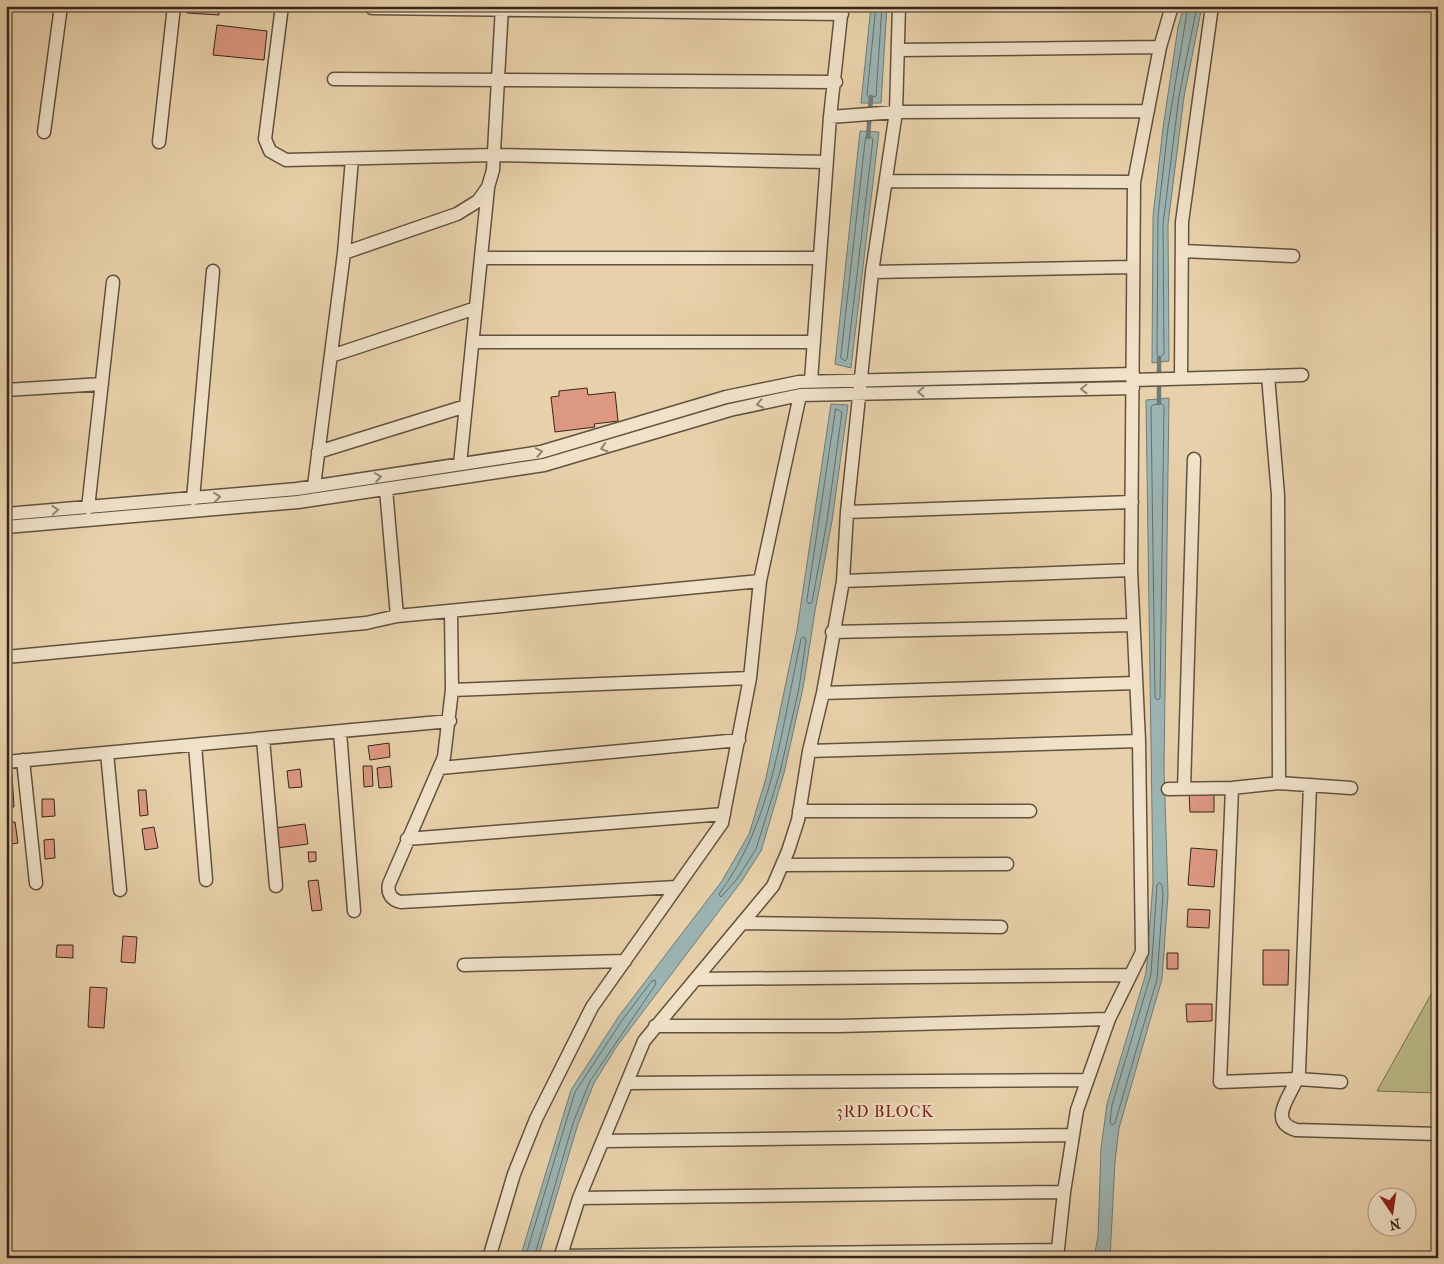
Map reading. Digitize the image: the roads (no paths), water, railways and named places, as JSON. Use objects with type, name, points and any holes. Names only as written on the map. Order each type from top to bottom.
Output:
[{"type":"street","points":[[44,132],[61,6]]},
{"type":"street","points":[[159,142],[174,6]]},
{"type":"street","points":[[282,6],[265,139],[270,151],[286,160],[494,155],[827,162]]},
{"type":"street","points":[[899,6],[896,112],[872,272],[847,512],[843,581],[832,632],[823,693],[808,751],[799,811],[788,851],[773,886],[644,1041],[579,1198],[560,1257],[1057,1254],[1064,1192],[1077,1110],[1109,1019],[1142,952],[1139,741],[1131,570],[1134,182],[1160,47],[1172,6]]},
{"type":"street","points":[[1176,378],[1182,222],[1212,6]]},
{"type":"street","points":[[372,8],[842,10],[836,82],[830,117],[811,381]]},
{"type":"street","points":[[460,464],[488,188],[494,155],[502,8]]},
{"type":"street","points":[[898,50],[1160,47]]},
{"type":"street","points":[[334,79],[836,82]]},
{"type":"street","points":[[830,117],[849,114],[879,115],[896,112],[1148,112]]},
{"type":"street","points":[[314,486],[344,253],[352,158]]},
{"type":"street","points":[[886,181],[1134,182]]},
{"type":"street","points":[[344,253],[457,214],[478,201],[488,188]]},
{"type":"street","points":[[1182,251],[1293,256]]},
{"type":"street","points":[[481,258],[820,258]]},
{"type":"street","points":[[872,272],[1132,267]]},
{"type":"street","points":[[193,499],[213,271]]},
{"type":"street","points":[[88,508],[113,282]]},
{"type":"street","points":[[331,356],[476,308]]},
{"type":"street","points":[[473,342],[814,342]]},
{"type":"street","points":[[6,527],[289,503],[544,465],[730,410],[800,395],[859,394],[1176,378],[1302,375]]},
{"type":"street","points":[[1268,376],[1278,495],[1279,783]]},
{"type":"street","points":[[6,514],[193,499],[314,486],[541,452],[726,397],[799,382],[860,380],[1133,381]]},
{"type":"street","points":[[6,390],[102,384]]},
{"type":"street","points":[[489,1258],[514,1174],[536,1119],[592,1007],[722,823],[750,678],[760,581],[800,395]]},
{"type":"street","points":[[318,452],[466,406]]},
{"type":"street","points":[[1184,789],[1194,459]]},
{"type":"street","points":[[386,489],[397,616]]},
{"type":"street","points":[[847,512],[1132,502]]},
{"type":"street","points":[[843,581],[1131,570]]},
{"type":"street","points":[[6,657],[366,623],[397,616],[760,581]]},
{"type":"street","points":[[451,612],[452,690],[450,721],[444,757],[388,889],[394,901],[677,887]]},
{"type":"street","points":[[832,632],[1133,625]]},
{"type":"street","points":[[452,690],[750,678]]},
{"type":"street","points":[[823,693],[1136,683]]},
{"type":"street","points":[[6,762],[450,721]]},
{"type":"street","points":[[340,732],[354,911]]},
{"type":"street","points":[[263,739],[276,886]]},
{"type":"street","points":[[440,768],[738,740]]},
{"type":"street","points":[[808,751],[1139,741]]},
{"type":"street","points":[[195,745],[206,880]]},
{"type":"street","points":[[107,753],[120,890]]},
{"type":"street","points":[[23,760],[36,883]]},
{"type":"street","points":[[1168,789],[1232,788],[1279,783],[1351,788]]},
{"type":"street","points":[[1310,785],[1298,1079],[1282,1108],[1283,1122],[1289,1128],[1302,1131],[1438,1134]]},
{"type":"street","points":[[1232,788],[1220,1082],[1298,1079],[1341,1082]]},
{"type":"street","points":[[799,811],[1030,811]]},
{"type":"street","points":[[408,839],[724,814]]},
{"type":"street","points":[[782,865],[1007,864]]},
{"type":"street","points":[[742,923],[1001,927]]},
{"type":"street","points":[[464,965],[625,962]]},
{"type":"street","points":[[696,979],[1130,975]]},
{"type":"street","points":[[655,1026],[838,1026],[1109,1019]]},
{"type":"street","points":[[627,1083],[1086,1080]]},
{"type":"street","points":[[604,1141],[1073,1135]]},
{"type":"street","points":[[579,1198],[1064,1192]]},
{"type":"water","points":[[871,6],[887,6],[881,103],[861,103]]},
{"type":"water","points":[[1184,6],[1202,6],[1184,97],[1168,224],[1169,361],[1152,363],[1153,216],[1163,128],[1178,27]]},
{"type":"water","points":[[860,131],[879,132],[851,368],[835,364]]},
{"type":"water","points":[[1169,398],[1164,769],[1168,895],[1162,979],[1119,1128],[1115,1162],[1110,1258],[1094,1258],[1098,1236],[1101,1149],[1107,1104],[1146,973],[1153,883],[1146,400]]},
{"type":"water","points":[[831,404],[848,405],[832,521],[803,688],[784,773],[761,851],[741,882],[617,1046],[594,1083],[578,1124],[538,1258],[520,1258],[571,1090],[619,1016],[722,881],[749,834],[766,778],[797,630]]},
{"type":"waterway","points":[[868,137],[871,97]]},
{"type":"waterway","points":[[1159,358],[1159,403]]},
{"type":"district","name":"3RD BLOCK","points":[[885,1111]]}]
